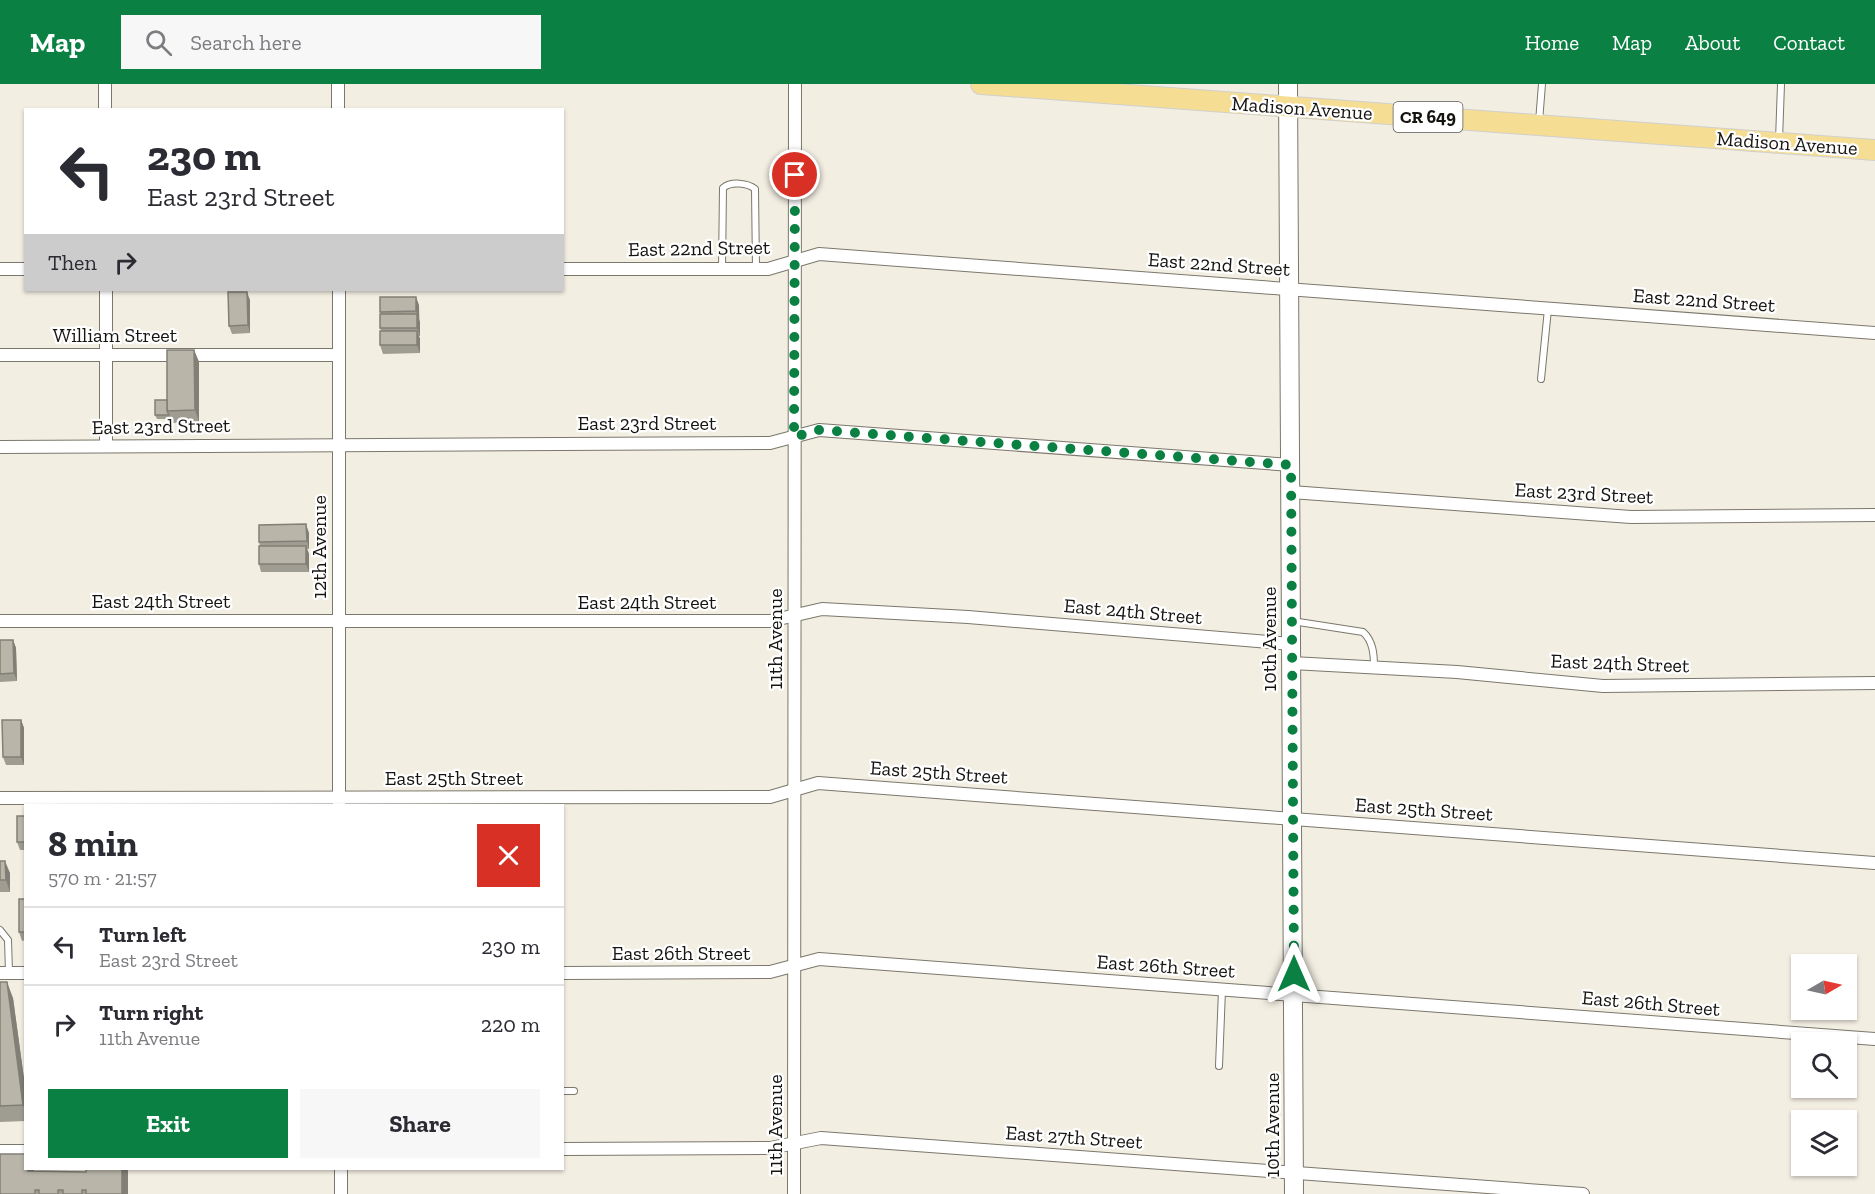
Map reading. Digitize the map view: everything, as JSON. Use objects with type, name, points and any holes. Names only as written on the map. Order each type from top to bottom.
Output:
[{"type":"main road","name":"Madison Avenue","points":[[981,84],[1875,150]]},
{"type":"main road","name":"10th Avenue","points":[[1288,84],[1294,1194]]},
{"type":"street","points":[[105,84],[105,108]]},
{"type":"street","points":[[338,84],[338,108]]},
{"type":"street","name":"11th Avenue","points":[[794,1194],[795,84]]},
{"type":"street","name":"East 22nd Street","points":[[564,269],[768,269],[819,254],[1875,333]]},
{"type":"street","points":[[0,269],[24,269]]},
{"type":"street","points":[[106,291],[106,446]]},
{"type":"street","name":"12th Avenue","points":[[339,291],[339,801]]},
{"type":"street","name":"William Street","points":[[0,355],[339,355]]},
{"type":"street","name":"East 23rd Street","points":[[0,447],[338,443],[770,443],[819,430],[1291,465]]},
{"type":"street","name":"East 23rd Street","points":[[1291,492],[1631,517],[1875,515]]},
{"type":"street","name":"East 24th Street","points":[[0,621],[770,621],[822,609],[945,616],[1292,644]]},
{"type":"street","name":"East 24th Street","points":[[1292,663],[1604,686],[1875,683]]},
{"type":"street","name":"East 25th Street","points":[[0,798],[339,801],[770,797],[818,783],[1875,863]]},
{"type":"street","name":"East 26th Street","points":[[564,973],[770,972],[819,959],[1875,1039]]},
{"type":"street","points":[[4,973],[24,973]]},
{"type":"street","name":"East 27th Street","points":[[564,1149],[770,1148],[821,1138],[1583,1194]]},
{"type":"street","points":[[0,1151],[24,1151]]},
{"type":"street","points":[[341,1170],[341,1194]]},
{"type":"lane","points":[[1538,125],[1542,84]]},
{"type":"lane","points":[[1779,142],[1781,84]]},
{"type":"lane","points":[[722,269],[723,188],[732,183],[752,186],[755,189],[756,269]]},
{"type":"lane","points":[[1541,379],[1548,308]]},
{"type":"lane","points":[[1292,621],[1363,632],[1368,637],[1374,651],[1374,668]]},
{"type":"lane","points":[[0,930],[8,940],[4,973]]},
{"type":"lane","points":[[1219,1066],[1222,990]]},
{"type":"lane","points":[[564,1091],[574,1091]]},
{"type":"building","points":[[228,292],[247,292],[248,325],[229,326]]},
{"type":"building","points":[[380,297],[416,297],[416,311],[380,312]]},
{"type":"building","points":[[380,314],[417,314],[417,328],[380,328]]},
{"type":"building","points":[[380,331],[417,331],[417,345],[380,345]]},
{"type":"building","points":[[167,350],[194,350],[195,410],[167,411]]},
{"type":"building","points":[[155,400],[167,400],[169,415],[155,415]]},
{"type":"building","points":[[306,524],[307,541],[259,542],[259,525]]},
{"type":"building","points":[[259,546],[306,546],[306,564],[259,564]]},
{"type":"building","points":[[0,640],[13,640],[14,673],[0,674]]},
{"type":"building","points":[[2,720],[21,720],[21,757],[3,757]]},
{"type":"building","points":[[17,816],[24,816],[24,842],[17,842]]},
{"type":"building","points":[[0,861],[5,861],[6,880],[0,880]]},
{"type":"building","points":[[19,899],[24,899],[24,932],[19,932]]},
{"type":"building","points":[[0,982],[7,982],[23,1105],[0,1106]]},
{"type":"building","points":[[0,1154],[24,1154],[24,1170],[28,1171],[122,1170],[122,1194],[86,1194],[86,1190],[82,1190],[82,1194],[63,1194],[63,1190],[58,1190],[58,1194],[39,1194],[39,1190],[35,1190],[35,1194],[0,1194]]},
{"type":"route","points":[[795,175],[794,437],[819,430],[1291,465],[1294,974]]}]
